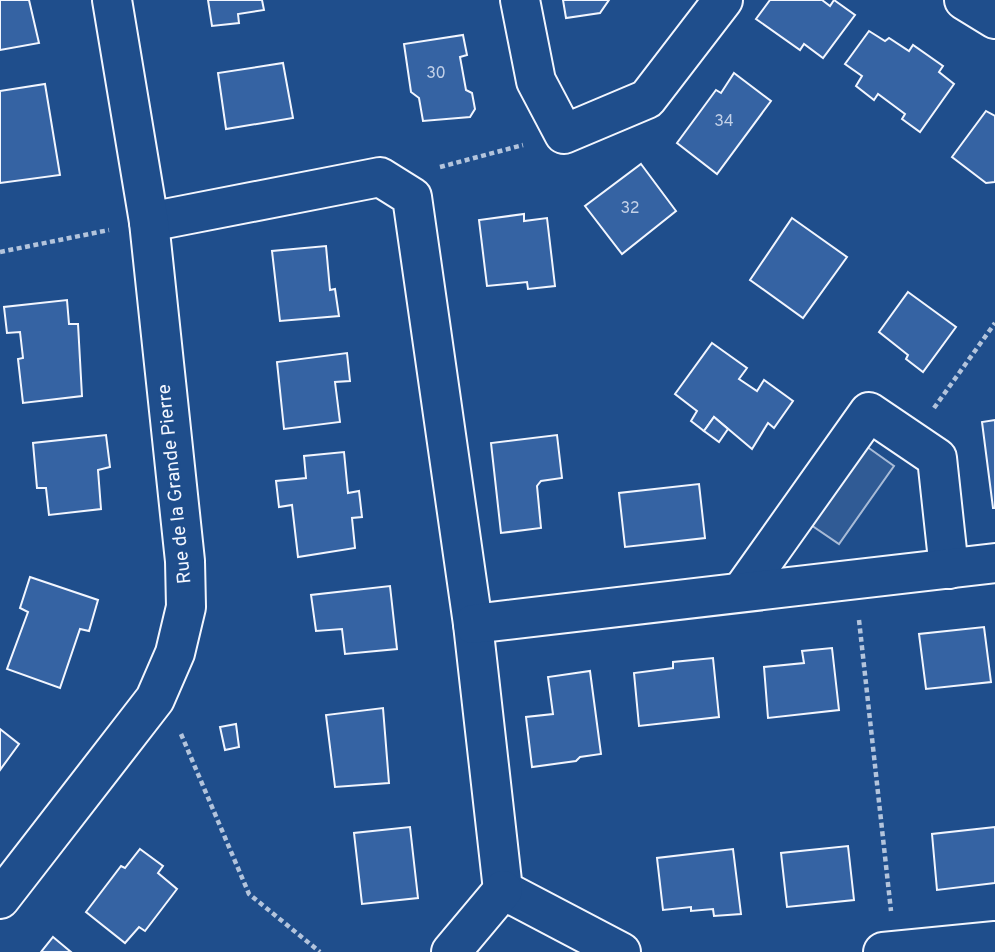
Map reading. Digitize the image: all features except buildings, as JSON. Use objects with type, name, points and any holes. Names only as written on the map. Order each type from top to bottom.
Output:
[{"type":"street","name":"Rue de la Grande Pierre","points":[[0,899],[155,699],[175,653],[186,607],[185,561],[149,222],[112,0]]},
{"type":"street","points":[[520,0],[536,81],[564,134],[647,99],[723,0]]},
{"type":"street","points":[[964,0],[995,19]]},
{"type":"street","points":[[149,222],[380,177],[412,197],[473,624],[503,890],[451,952]]},
{"type":"street","points":[[742,591],[869,412],[912,438],[937,458],[949,569]]},
{"type":"street","points":[[473,624],[995,564]]},
{"type":"street","points":[[503,890],[621,952]]},
{"type":"street","points":[[889,951],[995,941]]},
{"type":"path","points":[[412,197],[439,167],[564,134]]},
{"type":"path","points":[[0,252],[149,222]]},
{"type":"path","points":[[912,438],[995,323]]},
{"type":"path","points":[[855,580],[889,951]]},
{"type":"path","points":[[155,699],[169,706],[249,894],[320,952]]},
{"type":"shaded area","points":[[866,446],[894,466],[839,544],[811,525]]}]
